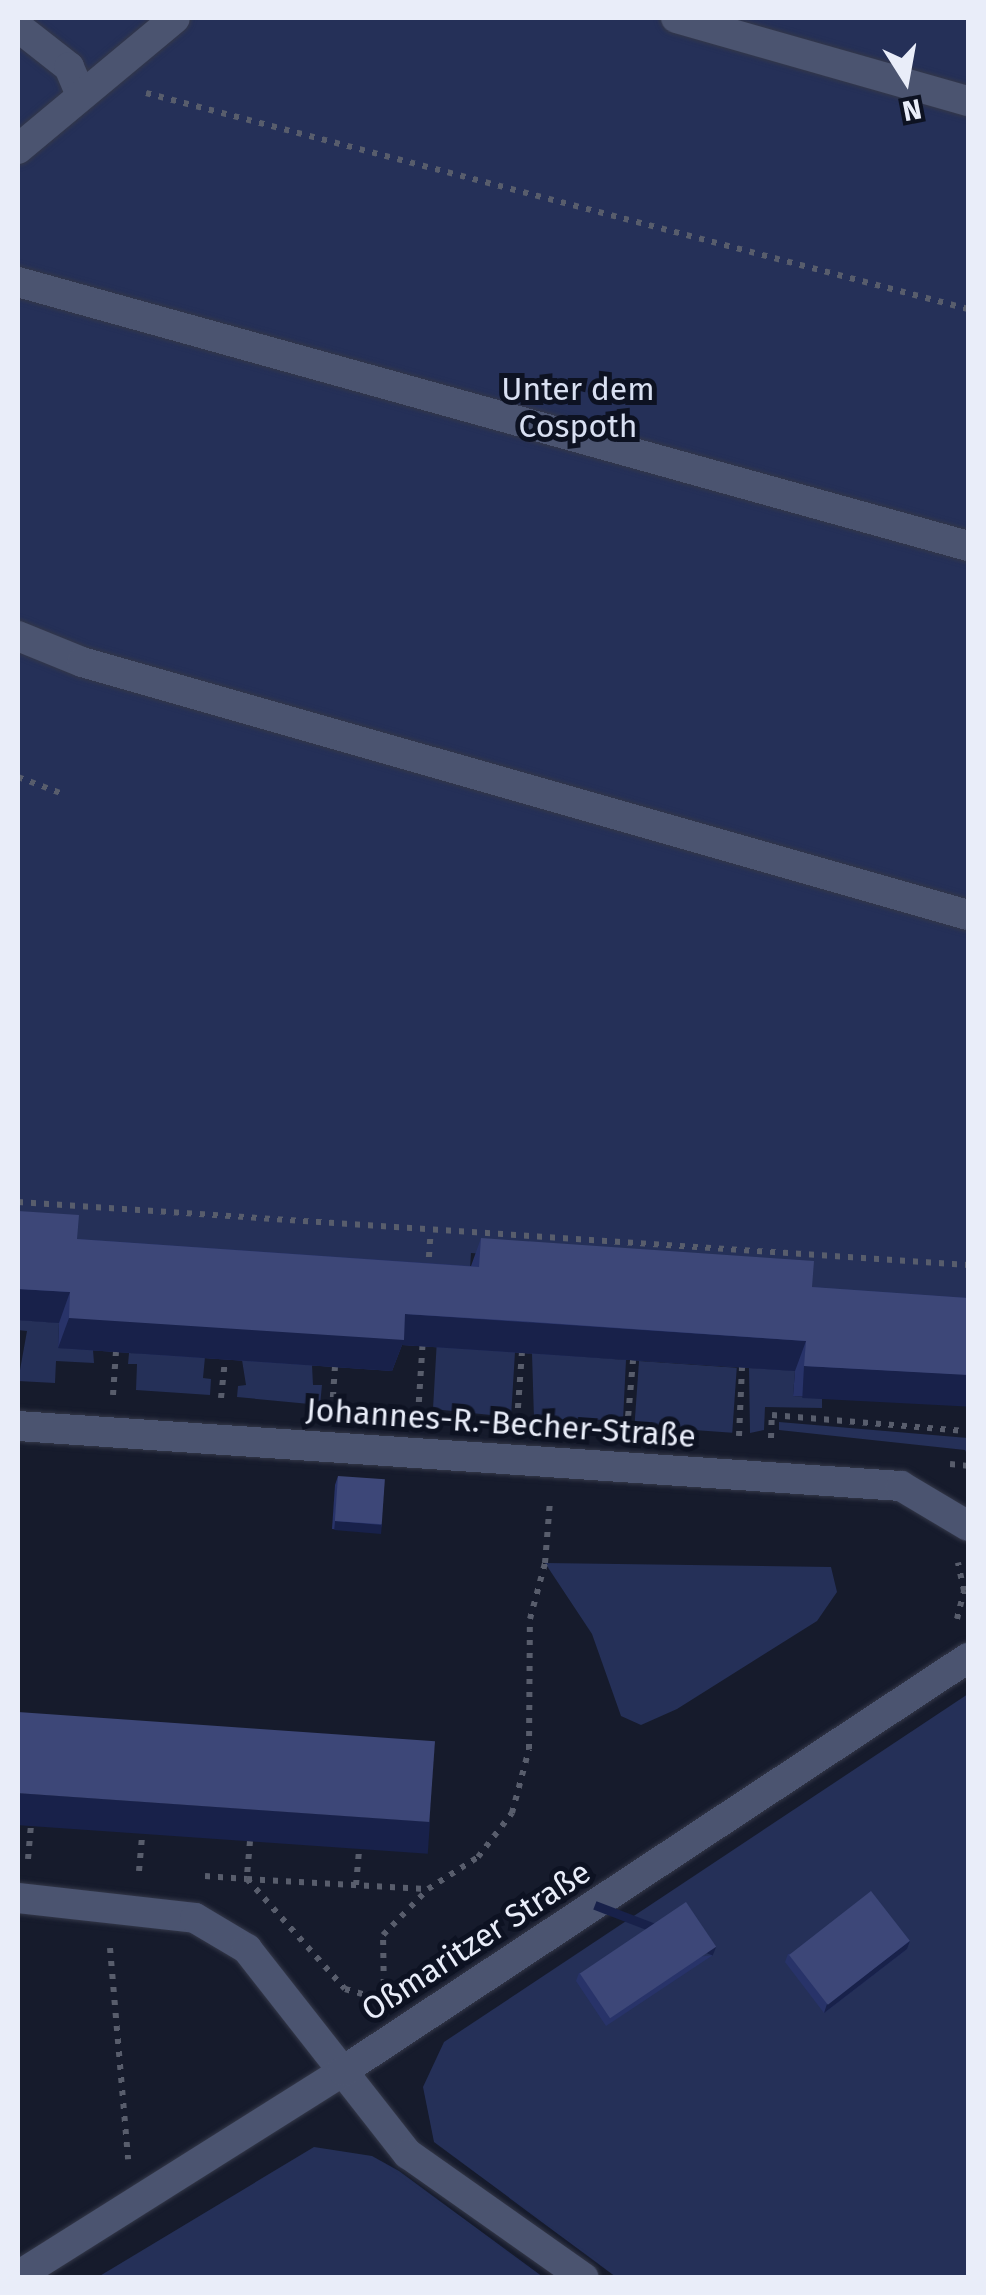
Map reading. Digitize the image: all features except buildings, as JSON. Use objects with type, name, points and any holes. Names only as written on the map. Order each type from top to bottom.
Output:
[{"type":"street","points":[[18,149],[174,18]]},
{"type":"street","points":[[676,18],[968,101]]},
{"type":"street","points":[[18,27],[89,88]]},
{"type":"street","points":[[18,282],[968,546]]},
{"type":"street","points":[[18,636],[82,662],[968,915]]},
{"type":"street","name":"Johannes-R.-Becher-Straße","points":[[18,1426],[902,1486],[968,1526]]},
{"type":"street","name":"Oßmaritzer Straße","points":[[18,2276],[343,2071],[968,1658]]},
{"type":"street","points":[[18,1898],[195,1918],[247,1949],[408,2154],[584,2278]]},
{"type":"path","points":[[89,88],[968,309]]},
{"type":"path","points":[[18,778],[64,794]]},
{"type":"path","points":[[18,1202],[968,1265]]},
{"type":"path","points":[[427,1288],[431,1230]]},
{"type":"path","points":[[418,1421],[424,1326]]},
{"type":"path","points":[[113,1396],[116,1351]]},
{"type":"path","points":[[516,1427],[522,1352]]},
{"type":"path","points":[[221,1405],[224,1360]]},
{"type":"path","points":[[627,1435],[633,1360]]},
{"type":"path","points":[[332,1414],[335,1366]]},
{"type":"path","points":[[739,1441],[742,1368]]},
{"type":"path","points":[[770,1444],[772,1415],[968,1432]]},
{"type":"path","points":[[950,1464],[968,1466]]},
{"type":"path","points":[[946,1630],[960,1616],[964,1592],[951,1554]]},
{"type":"path","points":[[384,1997],[383,1935],[428,1889],[478,1857],[512,1813],[529,1749],[530,1619],[545,1563]]},
{"type":"path","points":[[27,1862],[30,1826]]},
{"type":"path","points":[[139,1871],[142,1833]]},
{"type":"path","points":[[250,1840],[247,1879],[345,1989],[396,1997]]},
{"type":"path","points":[[356,1884],[359,1848]]},
{"type":"path","points":[[18,1862],[44,1864]]},
{"type":"path","points":[[126,1870],[157,1872]]},
{"type":"path","points":[[193,1875],[428,1889]]},
{"type":"path","points":[[108,1926],[128,2161]]},
{"type":"green space","name":"Unter dem Cospoth","points":[[18,18],[968,18],[968,1308],[811,1296],[812,1274],[471,1253],[465,1348],[515,1352],[511,1417],[433,1409],[441,1269],[73,1247],[18,1229]]},
{"type":"green space","points":[[18,1320],[59,1323],[58,1348],[93,1350],[94,1363],[56,1361],[55,1383],[18,1381],[27,1331],[18,1330]]},
{"type":"green space","points":[[129,1353],[205,1357],[203,1378],[211,1379],[210,1395],[136,1390],[137,1364],[128,1364]]},
{"type":"green space","points":[[532,1353],[626,1360],[623,1420],[534,1419]]},
{"type":"green space","points":[[242,1360],[312,1365],[313,1385],[322,1385],[320,1405],[237,1397],[238,1386],[246,1385]]},
{"type":"green space","points":[[639,1361],[737,1368],[732,1433],[634,1426]]},
{"type":"green space","points":[[749,1368],[795,1371],[793,1396],[822,1398],[822,1408],[765,1407],[764,1430],[750,1433]]},
{"type":"green space","points":[[779,1422],[968,1438],[968,1456],[965,1450],[779,1430]]},
{"type":"green space","points":[[545,1563],[831,1567],[837,1592],[817,1621],[677,1709],[641,1725],[621,1716],[592,1634]]},
{"type":"green space","points":[[968,1694],[968,2277],[616,2277],[434,2142],[423,2087],[444,2042]]},
{"type":"green space","points":[[314,2147],[372,2156],[399,2171],[543,2277],[98,2277]]}]
